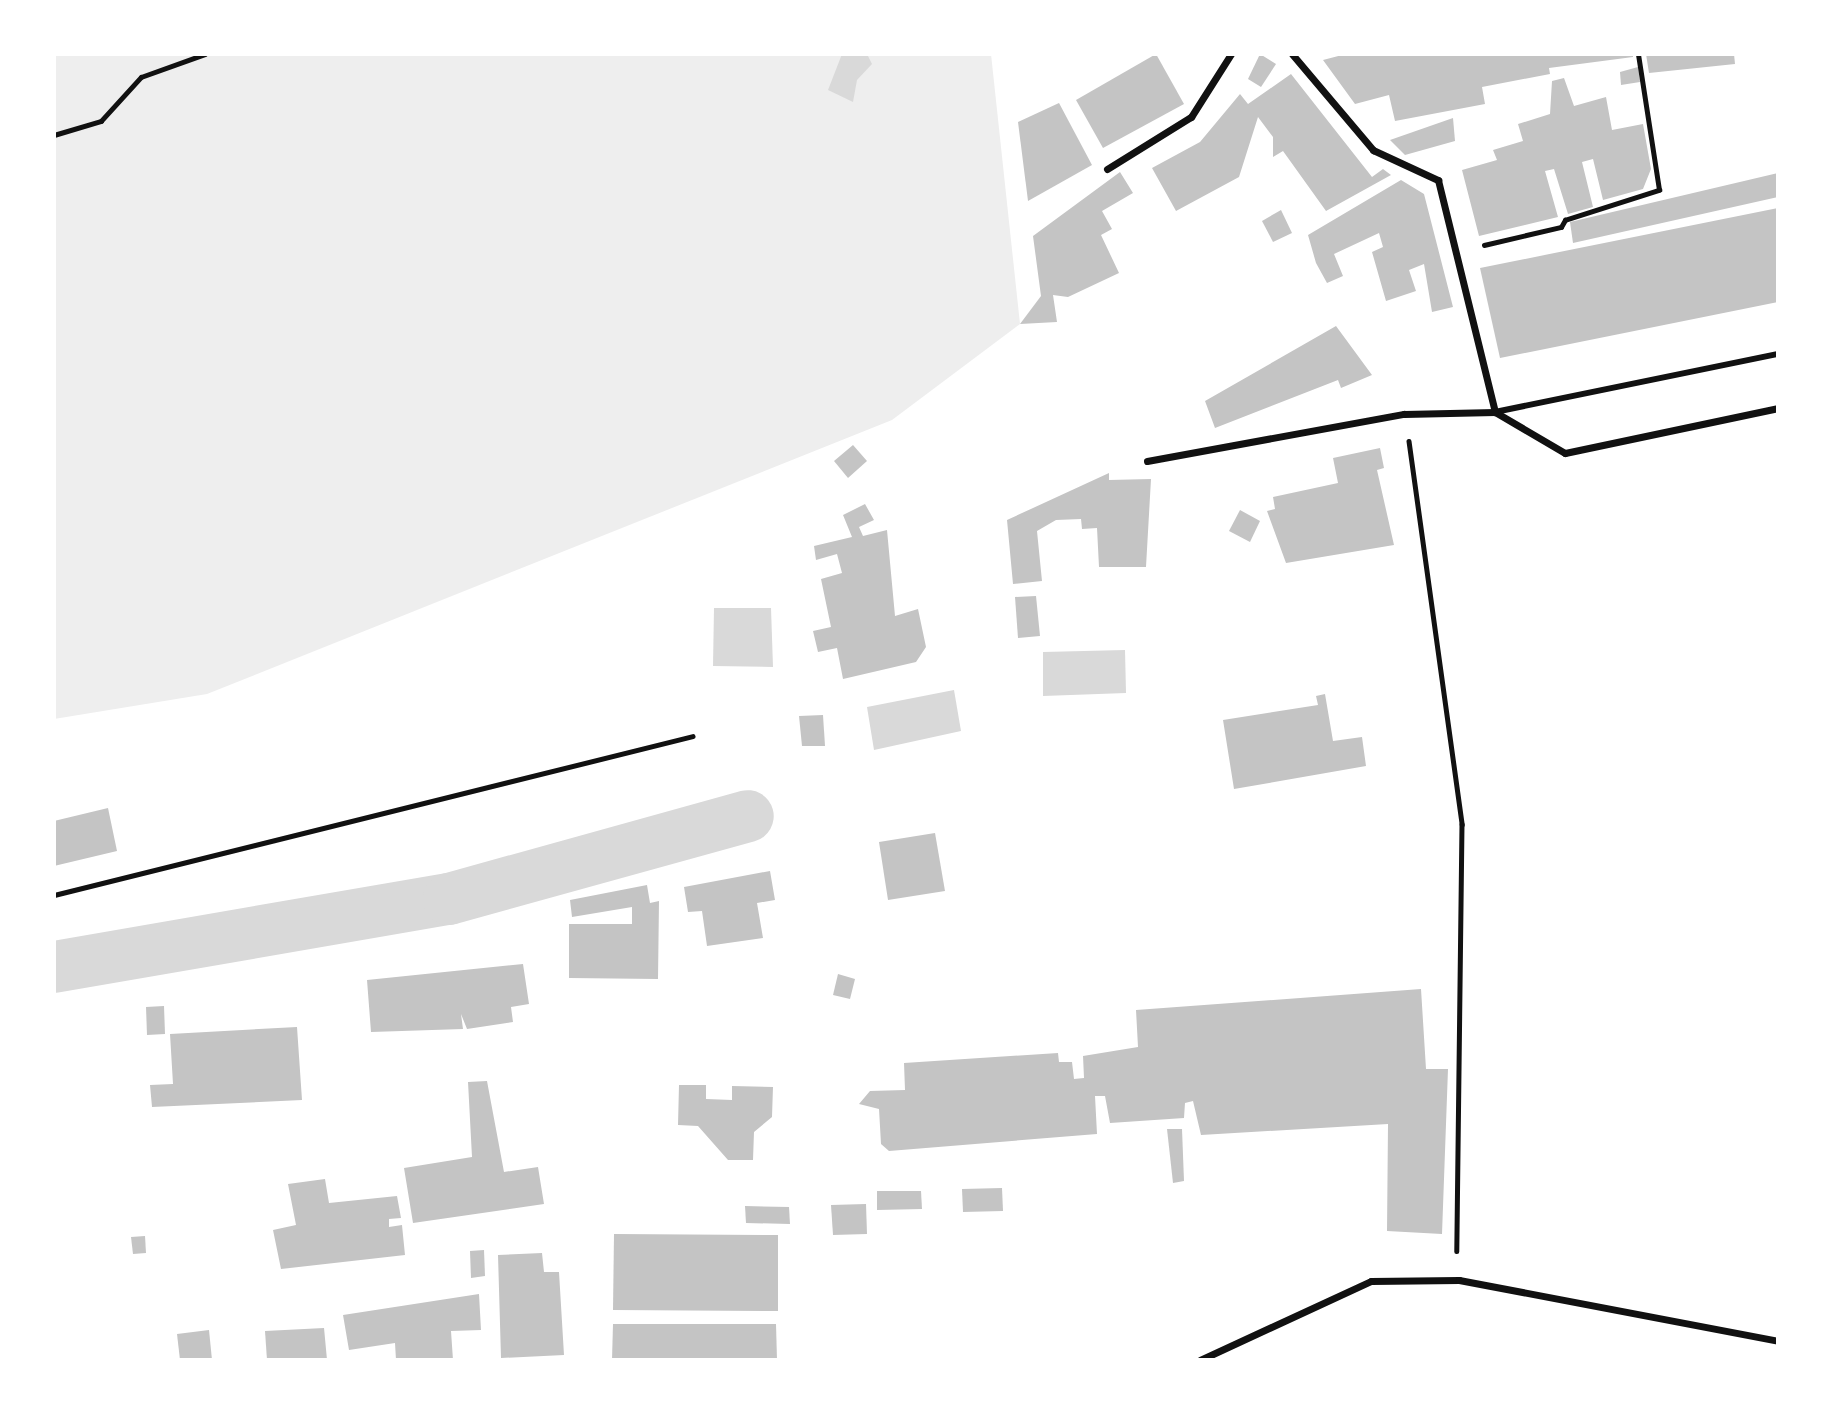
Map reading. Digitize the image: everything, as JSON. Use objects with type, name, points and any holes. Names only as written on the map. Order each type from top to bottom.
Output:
[{"type":"street","points":[[1107,169],[1191,117],[1231,54]]},
{"type":"street","points":[[1292,54],[1373,150],[1437,180],[1495,412],[1564,453],[1778,408]]},
{"type":"street","points":[[1299,61],[1306,54]]},
{"type":"street","points":[[1147,461],[1404,414],[1495,412],[1778,354]]},
{"type":"street","points":[[1200,1360],[1371,1281],[1459,1280],[1778,1341]]},
{"type":"lane","points":[[54,895],[693,736]]},
{"type":"path","points":[[54,135],[101,121],[141,77],[205,54]]},
{"type":"path","points":[[1456,251],[1561,228],[1564,220],[1659,190],[1638,54]]},
{"type":"path","points":[[1404,414],[1461,824],[1459,1280]]},
{"type":"shaded area","points":[[54,54],[991,54],[1020,324],[892,420],[207,694],[54,719]]},
{"type":"shaded area","points":[[842,54],[867,54],[872,64],[857,80],[853,102],[828,90]]},
{"type":"shaded area","points":[[714,608],[771,608],[773,667],[713,666]]},
{"type":"shaded area","points":[[1125,650],[1126,693],[1043,696],[1043,652]]},
{"type":"shaded area","points":[[954,690],[961,731],[874,750],[867,707]]},
{"type":"building","points":[[1156,54],[1184,104],[1103,148],[1076,100]]},
{"type":"building","points":[[1260,54],[1276,64],[1261,87],[1248,79]]},
{"type":"building","points":[[1346,54],[1633,54],[1633,57],[1549,68],[1550,74],[1482,87],[1485,104],[1395,121],[1389,95],[1355,104],[1323,60]]},
{"type":"building","points":[[1646,54],[1734,54],[1735,64],[1649,73]]},
{"type":"building","points":[[1638,67],[1640,82],[1621,85],[1620,72]]},
{"type":"building","points":[[1291,74],[1372,177],[1383,169],[1391,175],[1326,211],[1283,151],[1273,157],[1273,137],[1258,117],[1239,177],[1176,211],[1152,168],[1200,142],[1240,94],[1248,104]]},
{"type":"building","points":[[1564,78],[1574,106],[1606,97],[1612,130],[1643,124],[1651,169],[1643,189],[1603,200],[1593,159],[1582,162],[1593,207],[1568,214],[1554,169],[1545,171],[1558,217],[1479,236],[1462,170],[1497,160],[1493,150],[1523,141],[1518,124],[1550,114],[1552,81]]},
{"type":"building","points":[[1059,103],[1092,165],[1028,201],[1018,122]]},
{"type":"building","points":[[1453,118],[1455,141],[1405,155],[1390,140]]},
{"type":"building","points":[[1120,172],[1133,193],[1102,211],[1112,229],[1101,235],[1119,273],[1068,297],[1053,295],[1057,322],[1020,324],[1041,296],[1033,236]]},
{"type":"building","points":[[1778,173],[1778,197],[1573,243],[1570,222]]},
{"type":"building","points":[[1401,180],[1424,194],[1453,307],[1432,312],[1424,264],[1409,270],[1416,291],[1386,301],[1372,252],[1383,247],[1379,233],[1334,254],[1343,276],[1327,283],[1316,263],[1308,235]]},
{"type":"building","points":[[1778,208],[1778,302],[1500,358],[1480,268]]},
{"type":"building","points":[[1281,210],[1292,233],[1273,242],[1262,221]]},
{"type":"building","points":[[1336,326],[1372,375],[1341,388],[1338,380],[1215,428],[1205,401]]},
{"type":"building","points":[[853,445],[867,461],[848,478],[834,461]]},
{"type":"building","points":[[1380,448],[1384,468],[1377,470],[1394,545],[1286,563],[1267,511],[1275,509],[1273,497],[1338,483],[1333,458]]},
{"type":"building","points":[[1109,473],[1109,480],[1151,479],[1146,567],[1099,567],[1097,528],[1082,529],[1081,519],[1056,520],[1037,531],[1042,581],[1013,584],[1007,520]]},
{"type":"building","points":[[865,504],[874,520],[859,527],[863,536],[887,530],[895,616],[918,609],[926,647],[916,662],[843,679],[837,648],[818,652],[813,631],[831,627],[821,579],[842,573],[837,554],[816,560],[814,546],[852,537],[843,515]]},
{"type":"building","points":[[1240,510],[1260,521],[1250,542],[1229,531]]},
{"type":"building","points":[[1036,596],[1040,636],[1018,638],[1015,597]]},
{"type":"building","points":[[1325,694],[1333,741],[1362,737],[1366,766],[1234,789],[1223,720],[1318,705],[1316,696]]},
{"type":"building","points":[[823,715],[825,746],[802,746],[799,716]]},
{"type":"building","points":[[108,808],[117,851],[54,866],[54,821]]},
{"type":"building","points":[[935,833],[945,891],[888,900],[879,842]]},
{"type":"building","points":[[770,871],[775,900],[757,903],[763,938],[707,946],[702,911],[688,912],[684,887]]},
{"type":"building","points":[[647,885],[650,903],[659,901],[658,979],[569,978],[569,924],[632,924],[632,907],[572,917],[570,900]]},
{"type":"building","points":[[523,964],[529,1004],[511,1007],[513,1022],[467,1029],[461,1014],[463,1029],[371,1032],[367,980]]},
{"type":"building","points":[[838,974],[855,979],[850,999],[833,995]]},
{"type":"building","points":[[1421,989],[1426,1069],[1448,1069],[1442,1234],[1387,1231],[1388,1124],[1201,1135],[1193,1101],[1185,1103],[1184,1118],[1110,1123],[1105,1096],[1095,1096],[1097,1134],[889,1151],[881,1144],[879,1109],[859,1104],[870,1091],[905,1090],[904,1063],[1058,1053],[1059,1062],[1072,1062],[1074,1079],[1084,1078],[1083,1056],[1138,1047],[1136,1010]]},
{"type":"building","points":[[164,1006],[165,1034],[147,1035],[146,1007]]},
{"type":"building","points":[[297,1027],[302,1100],[152,1107],[150,1085],[173,1084],[170,1034]]},
{"type":"building","points":[[487,1081],[504,1172],[538,1167],[544,1204],[413,1223],[404,1168],[472,1157],[468,1082]]},
{"type":"building","points":[[679,1085],[706,1085],[706,1099],[732,1100],[732,1086],[773,1087],[772,1117],[754,1132],[753,1160],[728,1160],[698,1126],[678,1125]]},
{"type":"building","points":[[1167,1129],[1182,1129],[1184,1181],[1173,1183]]},
{"type":"building","points":[[325,1179],[329,1203],[397,1196],[401,1218],[389,1219],[389,1227],[402,1225],[405,1255],[281,1269],[273,1230],[296,1225],[288,1184]]},
{"type":"building","points":[[1002,1188],[1003,1211],[963,1212],[962,1189]]},
{"type":"building","points":[[877,1191],[921,1191],[922,1209],[877,1210]]},
{"type":"building","points":[[866,1204],[867,1234],[833,1235],[831,1205]]},
{"type":"building","points":[[745,1206],[789,1207],[790,1224],[746,1223]]},
{"type":"building","points":[[614,1234],[778,1235],[778,1311],[613,1310]]},
{"type":"building","points":[[145,1236],[146,1253],[133,1254],[131,1237]]},
{"type":"building","points":[[484,1250],[485,1276],[471,1278],[470,1251]]},
{"type":"building","points":[[542,1253],[544,1272],[559,1272],[564,1355],[501,1358],[498,1255]]},
{"type":"building","points":[[479,1294],[481,1330],[451,1331],[453,1360],[396,1360],[395,1343],[349,1350],[343,1315]]},
{"type":"building","points":[[613,1324],[776,1324],[777,1360],[612,1360]]},
{"type":"building","points":[[324,1328],[327,1360],[267,1360],[265,1331]]},
{"type":"building","points":[[209,1330],[212,1360],[180,1360],[177,1334]]},
{"type":"waterway","points":[[54,967],[449,899],[748,816]]}]
